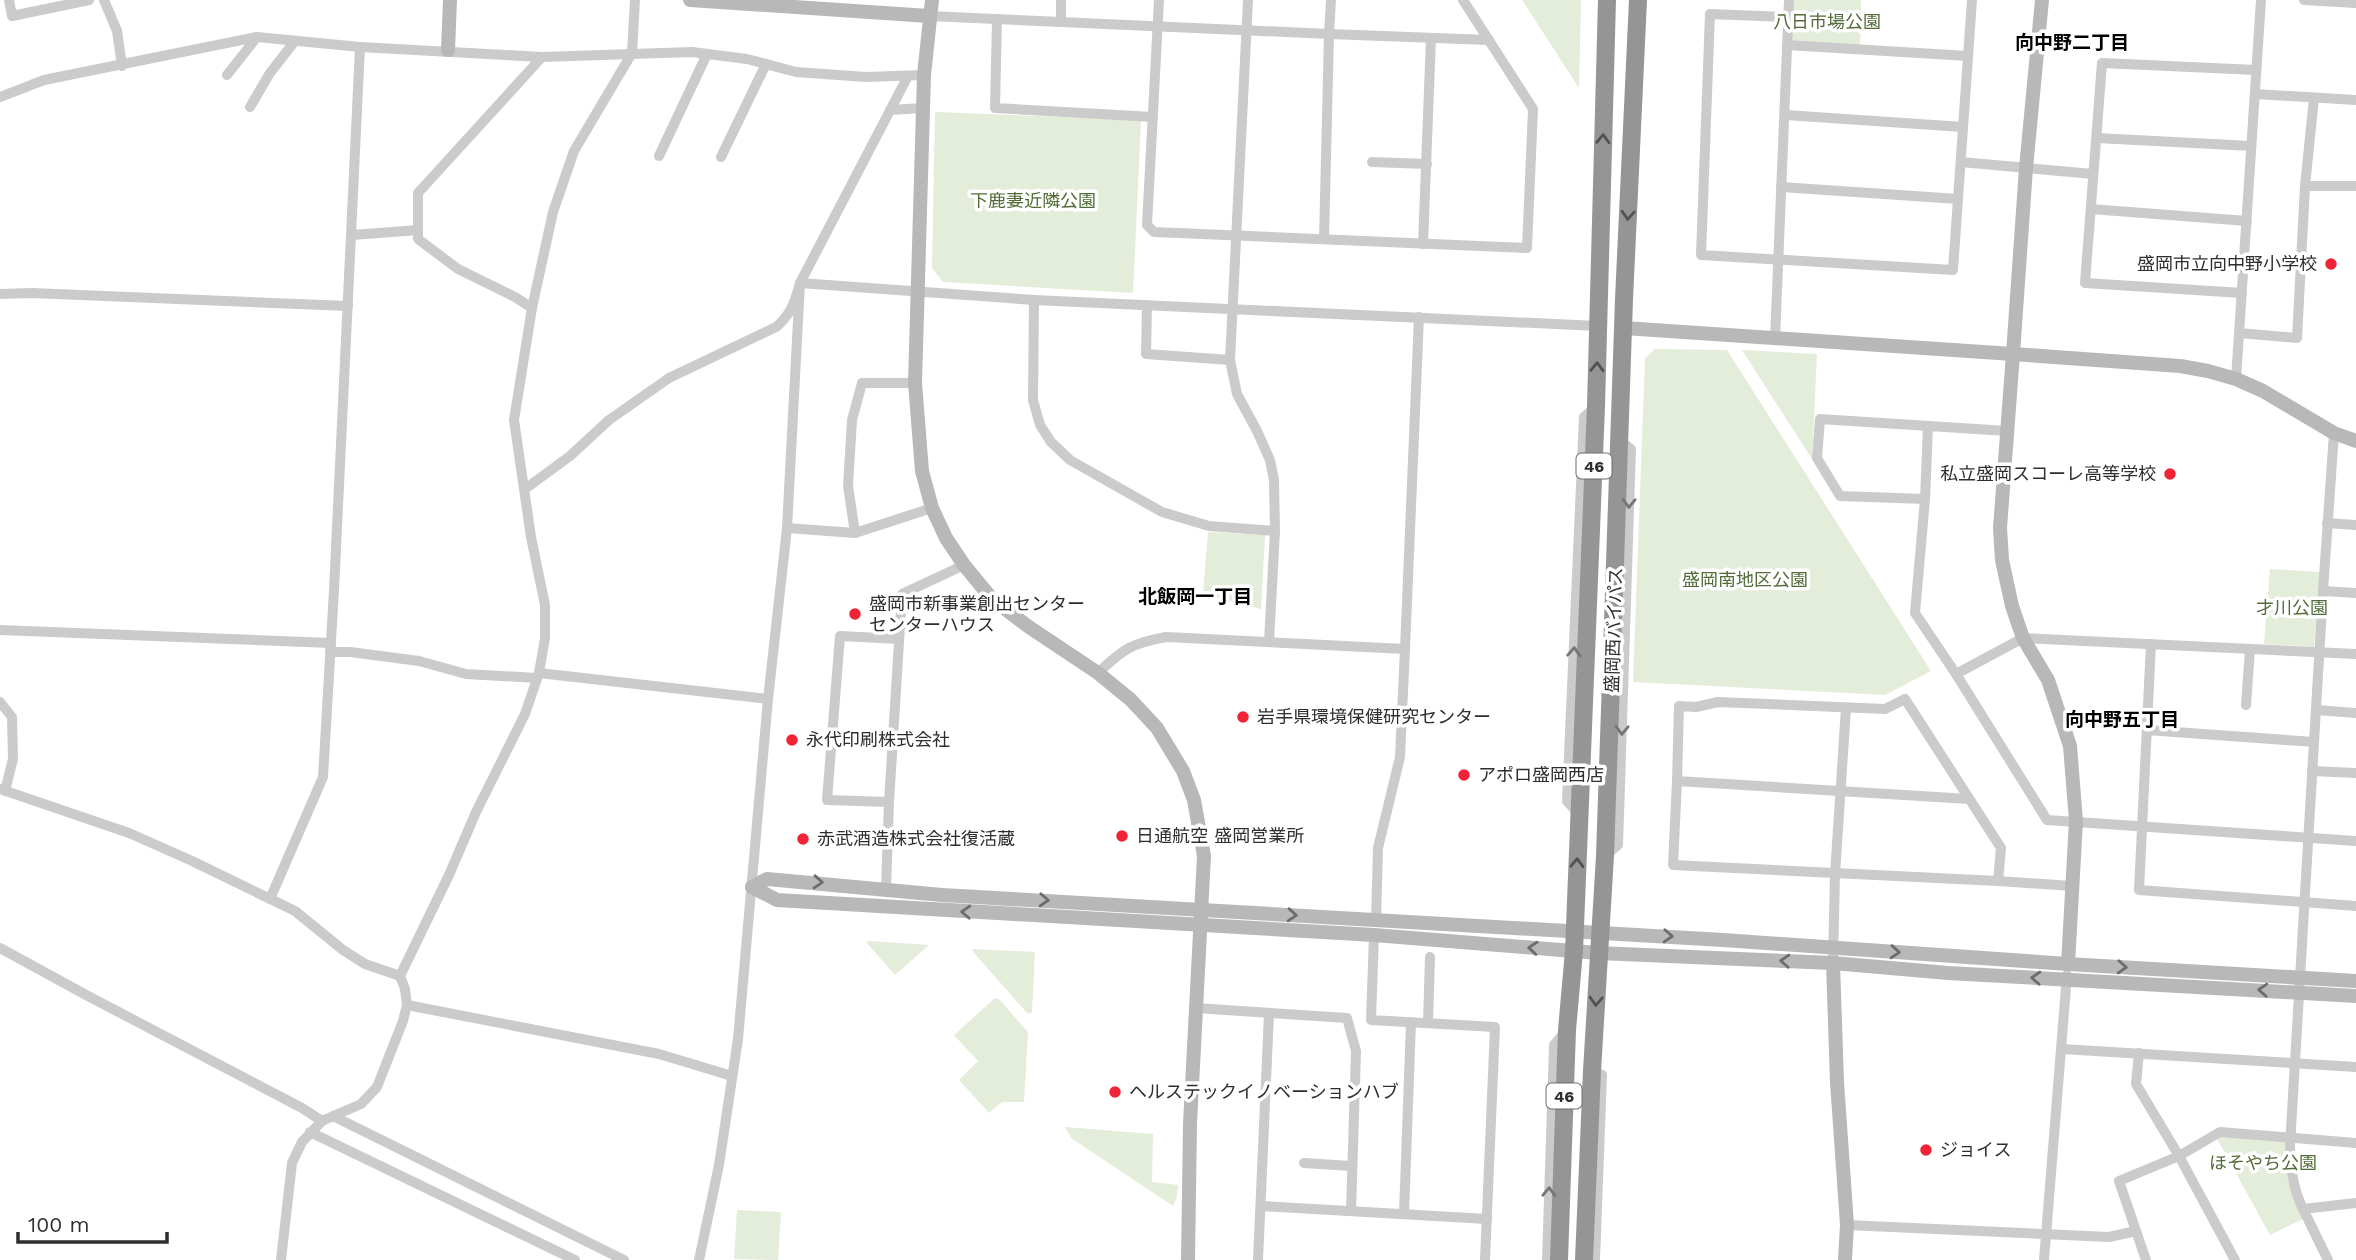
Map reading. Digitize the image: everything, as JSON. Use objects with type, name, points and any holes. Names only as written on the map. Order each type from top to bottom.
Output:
[{"type":"highway","name":"盛岡西バイパス","points":[[1559,1260],[1596,406],[1607,0]]},
{"type":"highway","name":"盛岡西バイパス","points":[[1584,1260],[1591,1071],[1605,856],[1638,0]]},
{"type":"street","points":[[9,0],[12,16],[89,0]]},
{"type":"street","points":[[104,0],[117,31],[122,66]]},
{"type":"street","points":[[448,50],[450,0]]},
{"type":"street","points":[[281,1260],[292,1163],[302,1142],[322,1121],[361,1104],[377,1087],[407,1004],[400,976],[525,714],[538,675],[545,638],[545,604],[531,537],[514,420],[532,308],[552,212],[574,151],[632,53],[635,0]]},
{"type":"street","points":[[690,0],[929,16],[1489,40]]},
{"type":"street","points":[[921,0],[929,16]]},
{"type":"street","points":[[932,0],[924,75],[915,383],[922,471],[932,508],[946,538],[992,599],[1098,673],[1131,700],[1157,728],[1183,771],[1195,800],[1204,856],[1190,1124],[1188,1260]]},
{"type":"street","points":[[1061,0],[1061,20]]},
{"type":"street","points":[[1159,0],[1147,225],[1154,232],[1527,248],[1533,109],[1463,0]]},
{"type":"street","points":[[1248,0],[1230,360],[1237,394],[1258,431],[1270,460],[1275,496],[1269,641]]},
{"type":"street","points":[[1324,239],[1331,0]]},
{"type":"street","points":[[1775,339],[1789,0]]},
{"type":"street","points":[[1788,17],[1710,14],[1701,255],[1953,270],[1972,0]]},
{"type":"street","points":[[2042,0],[2026,168],[2000,528],[2002,559],[2012,606],[2023,638],[2048,680],[2070,746],[2076,821],[2062,1049],[2044,1260]]},
{"type":"street","points":[[2236,379],[2261,0]]},
{"type":"street","points":[[2304,0],[2356,3]]},
{"type":"street","points":[[997,19],[995,108],[1153,117]]},
{"type":"street","points":[[227,75],[257,37]]},
{"type":"street","points":[[0,97],[44,80],[257,37],[359,47],[542,57],[692,52],[747,59],[796,72],[866,77],[924,75]]},
{"type":"street","points":[[1423,244],[1431,38]]},
{"type":"street","points":[[250,107],[270,73],[295,41]]},
{"type":"street","points":[[1787,45],[1968,56]]},
{"type":"street","points":[[270,899],[323,777],[352,234],[359,47]]},
{"type":"street","points":[[659,156],[707,54]]},
{"type":"street","points":[[532,308],[458,269],[418,239],[418,193],[542,57]]},
{"type":"street","points":[[2242,293],[2085,282],[2102,63],[2256,70]]},
{"type":"street","points":[[721,157],[766,64]]},
{"type":"street","points":[[525,489],[570,456],[609,420],[668,378],[776,327],[786,319],[795,303],[800,283],[908,76]]},
{"type":"street","points":[[2255,94],[2356,100]]},
{"type":"street","points":[[2239,333],[2297,338],[2305,186],[2314,97]]},
{"type":"street","points":[[891,110],[923,108]]},
{"type":"street","points":[[1786,115],[1963,127]]},
{"type":"street","points":[[2097,138],[2251,146]]},
{"type":"street","points":[[1372,162],[1427,164]]},
{"type":"street","points":[[1961,162],[2093,174]]},
{"type":"street","points":[[2305,186],[2356,186]]},
{"type":"street","points":[[1781,187],[1958,199]]},
{"type":"street","points":[[2091,209],[2247,221]]},
{"type":"street","points":[[352,234],[418,230]]},
{"type":"street","points":[[800,283],[1034,300],[1598,326]]},
{"type":"street","points":[[699,1260],[719,1166],[738,1039],[768,699],[787,528],[800,283]]},
{"type":"street","points":[[0,293],[348,306]]},
{"type":"street","points":[[1034,300],[1033,400],[1040,425],[1051,442],[1070,460],[1162,512],[1209,526],[1275,531]]},
{"type":"street","points":[[1147,305],[1146,354],[1230,360]]},
{"type":"street","points":[[1419,317],[1400,757],[1378,848],[1371,1020],[1495,1027],[1485,1260]]},
{"type":"street","points":[[1624,328],[2180,366],[2236,379],[2299,411],[2334,433],[2356,441]]},
{"type":"street","points":[[855,533],[848,486],[852,420],[862,383],[915,383]]},
{"type":"street","points":[[1925,499],[1840,496],[1816,458],[1820,419],[2007,431]]},
{"type":"street","points":[[1928,426],[1915,613],[2047,820],[2356,841]]},
{"type":"street","points":[[2328,1260],[2296,1195],[2291,1171],[2290,1138],[2334,433]]},
{"type":"street","points":[[787,528],[855,533],[932,508]]},
{"type":"street","points":[[2328,523],[2356,526]]},
{"type":"street","points":[[886,889],[902,594],[964,565]]},
{"type":"street","points":[[2323,591],[2356,593]]},
{"type":"street","points":[[0,630],[330,648],[419,662],[466,674],[538,675],[768,699]]},
{"type":"street","points":[[889,802],[827,800],[839,636],[899,639]]},
{"type":"street","points":[[1098,673],[1121,651],[1144,641],[1166,637],[1405,649]]},
{"type":"street","points":[[1956,674],[2023,638],[2356,654]]},
{"type":"street","points":[[2151,643],[2139,890],[2356,906]]},
{"type":"street","points":[[2246,705],[2249,649]]},
{"type":"street","points":[[1998,881],[2001,848],[1905,699],[1885,709],[1718,702],[1696,707],[1679,706],[1673,865],[2072,886]]},
{"type":"street","points":[[0,702],[12,717],[13,759],[3,790],[129,832],[295,911],[343,950],[365,964],[400,976]]},
{"type":"street","points":[[1845,1260],[1847,1225],[1833,956],[1835,874],[1846,708]]},
{"type":"street","points":[[2316,710],[2356,713]]},
{"type":"street","points":[[2147,730],[2314,742]]},
{"type":"street","points":[[2312,771],[2356,773]]},
{"type":"street","points":[[1677,781],[1969,799]]},
{"type":"street","points":[[752,887],[766,879],[942,895],[1201,909],[1598,953],[1833,956],[2068,964],[2300,985],[2356,996]]},
{"type":"street","points":[[752,887],[777,900],[1200,926],[1600,933],[2067,980],[2300,985],[2356,981]]},
{"type":"street","points":[[0,948],[322,1121]]},
{"type":"street","points":[[1428,1023],[1430,957]]},
{"type":"street","points":[[407,1004],[659,1054],[732,1076]]},
{"type":"street","points":[[1195,1008],[1347,1018],[1356,1051],[1351,1211]]},
{"type":"street","points":[[1258,1260],[1269,1014]]},
{"type":"street","points":[[1404,1214],[1411,1022]]},
{"type":"street","points":[[1547,1260],[1554,1045],[1567,1030]]},
{"type":"street","points":[[2062,1049],[2356,1067]]},
{"type":"street","points":[[2139,1053],[2136,1084],[2179,1156],[2235,1260]]},
{"type":"street","points":[[1591,1071],[1602,1075],[1595,1260]]},
{"type":"street","points":[[333,1116],[624,1260]]},
{"type":"street","points":[[310,1132],[575,1260]]},
{"type":"street","points":[[2146,1260],[2119,1181],[2179,1156],[2220,1132],[2356,1143]]},
{"type":"street","points":[[1304,1163],[1351,1166]]},
{"type":"street","points":[[2303,1209],[2356,1203]]},
{"type":"street","points":[[1261,1206],[1487,1219]]},
{"type":"street","points":[[1847,1225],[2109,1237],[2136,1231]]},
{"type":"green space","points":[[1522,0],[1581,0],[1579,88]]},
{"type":"green space","name":"八日市場公園","points":[[1792,0],[1861,0],[1860,46],[1794,43],[1791,40]]},
{"type":"green space","name":"下鹿妻近隣公園","points":[[935,112],[1141,120],[1133,293],[943,282],[932,268]]},
{"type":"green space","name":"盛岡南地区公園","points":[[1655,349],[1727,350],[1931,671],[1885,695],[1633,682],[1645,358]]},
{"type":"green space","points":[[1742,350],[1817,354],[1812,459]]},
{"type":"green space","points":[[1208,532],[1265,535],[1261,609],[1203,594]]},
{"type":"green space","name":"才川公園","points":[[2270,569],[2320,572],[2314,647],[2264,644]]},
{"type":"green space","points":[[866,942],[929,945],[895,975]]},
{"type":"green space","points":[[972,949],[1035,952],[1032,1012],[1028,1014]]},
{"type":"green space","points":[[995,998],[999,999],[1028,1032],[1024,1102],[1002,1102],[989,1113],[959,1080],[978,1061],[954,1035]]},
{"type":"green space","points":[[1065,1127],[1153,1134],[1152,1182],[1178,1185],[1173,1206],[1071,1138]]},
{"type":"green space","name":"ほそやち公園","points":[[2215,1135],[2290,1137],[2307,1217],[2270,1235]]},
{"type":"green space","points":[[737,1210],[781,1212],[778,1260],[734,1259]]},
{"type":"place","name":"盛岡市立向中野小学校","points":[[2331,264]]},
{"type":"place","name":"私立盛岡スコーレ高等学校","points":[[2170,474]]},
{"type":"place","name":"盛岡市新事業創出センター センターハウス","points":[[855,614]]},
{"type":"place","name":"岩手県環境保健研究センター","points":[[1243,717]]},
{"type":"place","name":"永代印刷株式会社","points":[[792,740]]},
{"type":"place","name":"アポロ盛岡西店","points":[[1464,775]]},
{"type":"place","name":"日通航空 盛岡営業所","points":[[1122,836]]},
{"type":"place","name":"赤武酒造株式会社復活蔵","points":[[803,839]]},
{"type":"place","name":"ヘルステックイノベーションハブ","points":[[1115,1092]]},
{"type":"place","name":"ジョイス","points":[[1926,1150]]},
{"type":"district","name":"向中野二丁目","points":[[2072,42]]},
{"type":"district","name":"北飯岡一丁目","points":[[1195,596]]},
{"type":"district","name":"向中野五丁目","points":[[2122,719]]}]
